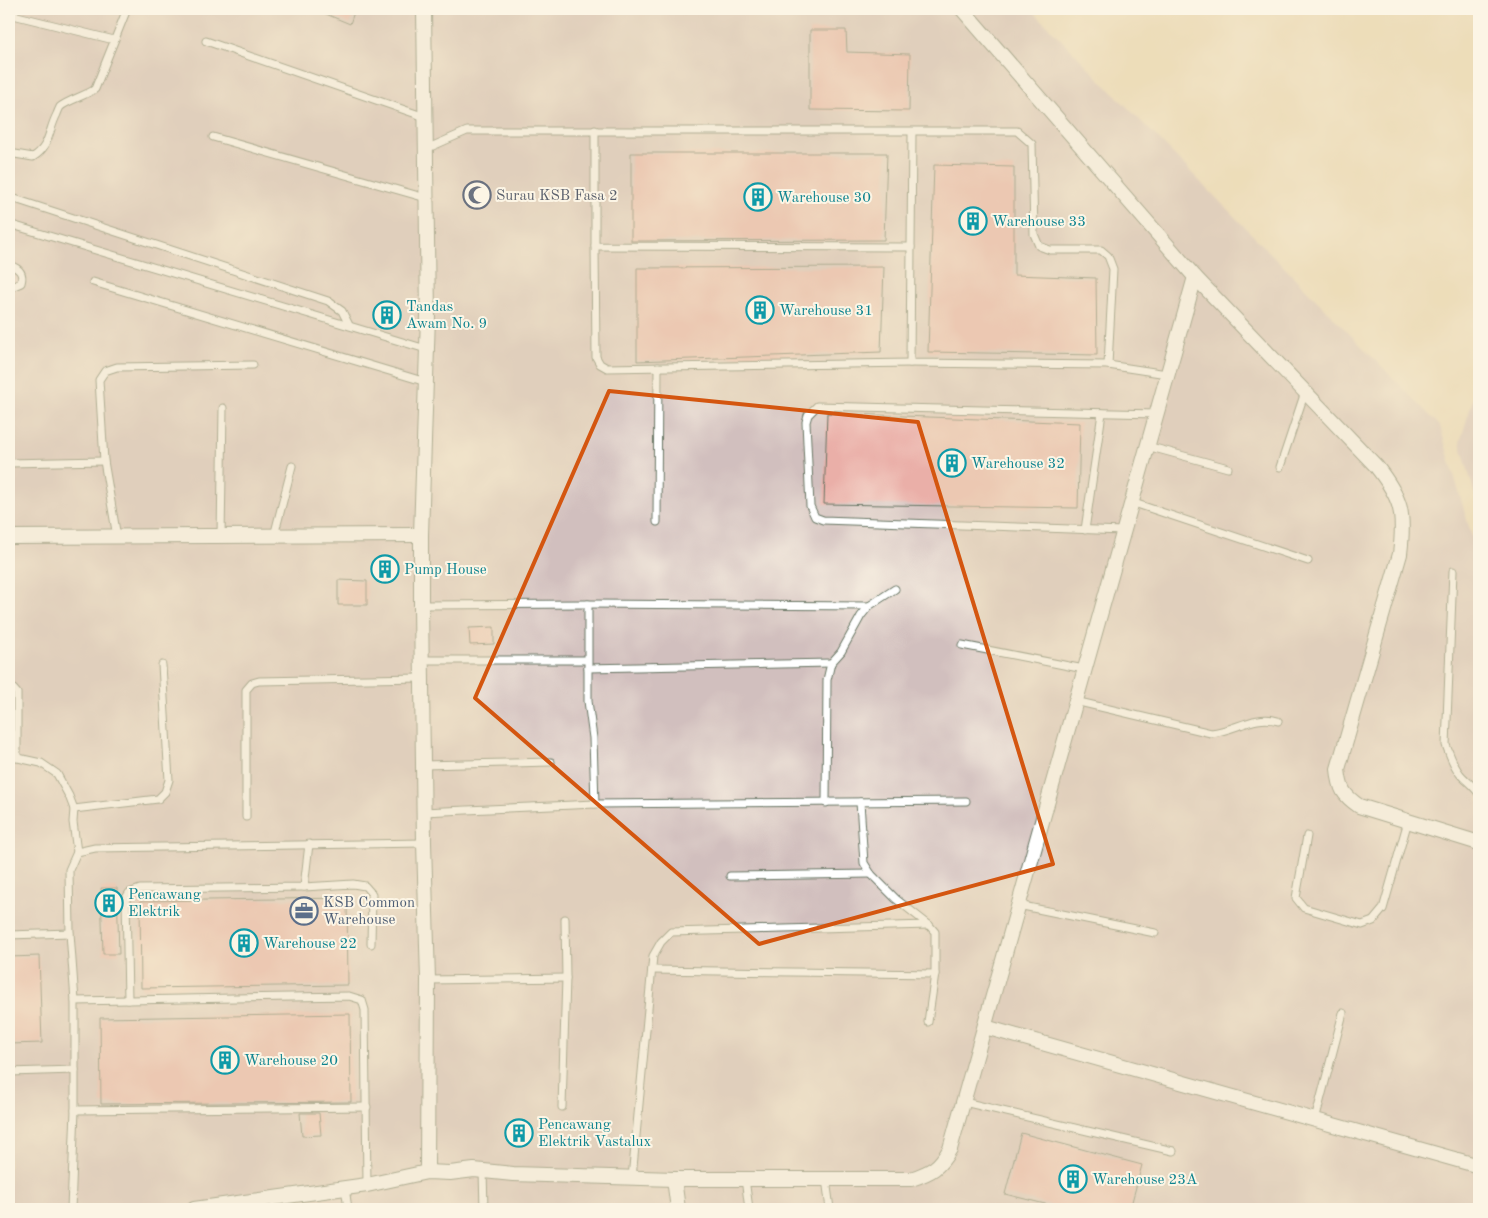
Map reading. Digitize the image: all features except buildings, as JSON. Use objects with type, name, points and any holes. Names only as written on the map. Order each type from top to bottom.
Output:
[{"type":"street","points":[[424,9],[428,316],[421,535],[421,605],[428,980],[427,1172]]},
{"type":"street","points":[[962,9],[1195,277],[1376,466],[1392,486],[1401,506],[1403,530],[1400,554],[1338,770],[1340,784],[1347,797],[1359,806],[1479,843]]},
{"type":"street","points":[[194,1209],[367,1185],[427,1172],[450,1173],[474,1170],[513,1174],[674,1179],[911,1179],[930,1173],[942,1162],[950,1149],[964,1102],[1195,277]]},
{"type":"street","points":[[9,537],[421,535]]},
{"type":"street","points":[[984,1027],[1479,1166]]},
{"type":"street","points":[[674,1179],[678,1209]]},
{"type":"lane","points":[[9,153],[33,157],[40,153],[45,148],[52,123],[60,106],[89,94],[96,89],[127,9]]},
{"type":"lane","points":[[9,14],[114,40]]},
{"type":"lane","points":[[206,41],[425,117]]},
{"type":"lane","points":[[426,149],[467,130],[1017,131],[1032,144],[1034,234],[1039,246],[1050,250],[1101,250],[1108,256],[1113,269],[1108,365]]},
{"type":"lane","points":[[595,130],[596,357],[600,364],[607,368],[910,363],[1108,365],[1167,374]]},
{"type":"lane","points":[[910,363],[912,132]]},
{"type":"lane","points":[[213,137],[427,198]]},
{"type":"lane","points":[[9,197],[328,301],[342,311],[349,325]]},
{"type":"lane","points":[[9,224],[426,349]]},
{"type":"lane","points":[[595,246],[911,247]]},
{"type":"lane","points":[[9,265],[21,272],[22,278],[21,284],[9,288]]},
{"type":"lane","points":[[93,282],[426,382]]},
{"type":"lane","points":[[117,537],[104,461],[99,380],[105,372],[117,367],[253,365]]},
{"type":"lane","points":[[657,522],[658,367]]},
{"type":"lane","points":[[1280,467],[1305,392]]},
{"type":"lane","points":[[1123,531],[823,520],[815,517],[810,506],[806,422],[808,415],[817,406],[1156,414]]},
{"type":"lane","points":[[221,536],[223,408]]},
{"type":"lane","points":[[1085,530],[1102,413]]},
{"type":"lane","points":[[1147,446],[1228,468]]},
{"type":"lane","points":[[9,463],[104,461]]},
{"type":"lane","points":[[274,536],[292,466]]},
{"type":"lane","points":[[1131,502],[1308,561]]},
{"type":"lane","points":[[1453,571],[1446,745],[1460,774],[1473,785],[1479,794]]},
{"type":"lane","points":[[826,803],[827,680],[831,663],[841,652],[861,616],[870,606],[895,589]]},
{"type":"lane","points":[[588,604],[588,701],[593,738],[595,804]]},
{"type":"lane","points":[[421,605],[870,606]]},
{"type":"lane","points":[[962,645],[1084,669]]},
{"type":"lane","points":[[422,660],[588,660]]},
{"type":"lane","points":[[588,668],[831,663]]},
{"type":"lane","points":[[74,809],[158,799],[165,792],[169,780],[162,665]]},
{"type":"lane","points":[[246,817],[246,690],[252,683],[259,681],[422,678]]},
{"type":"lane","points":[[9,684],[17,693],[17,758]]},
{"type":"lane","points":[[1075,701],[1211,733],[1220,732],[1250,721],[1270,718],[1278,721]]},
{"type":"lane","points":[[9,756],[41,763],[57,774],[74,809],[73,822],[77,852],[69,870],[70,933],[75,1000],[75,1110],[71,1209]]},
{"type":"lane","points":[[423,765],[551,762]]},
{"type":"lane","points":[[424,812],[595,804],[966,801]]},
{"type":"lane","points":[[860,802],[864,863],[871,874],[935,932],[935,974],[928,1022]]},
{"type":"lane","points":[[1307,836],[1296,898],[1304,908],[1362,925],[1374,921],[1383,909],[1408,822]]},
{"type":"lane","points":[[77,852],[95,848],[424,843]]},
{"type":"lane","points":[[304,887],[309,844]]},
{"type":"lane","points":[[730,876],[871,874]]},
{"type":"lane","points":[[128,1000],[126,898],[130,892],[140,889],[304,887],[353,884],[365,886],[372,894],[371,944]]},
{"type":"lane","points":[[1018,905],[1155,933]]},
{"type":"lane","points":[[562,1106],[566,978],[565,919]]},
{"type":"lane","points":[[632,1178],[653,956],[661,942],[671,932],[929,925]]},
{"type":"lane","points":[[9,935],[70,933]]},
{"type":"lane","points":[[652,970],[935,974]]},
{"type":"lane","points":[[428,980],[566,978]]},
{"type":"lane","points":[[75,1000],[349,996],[362,1000],[365,1010],[367,1185]]},
{"type":"lane","points":[[1314,1120],[1343,1013]]},
{"type":"lane","points":[[9,1072],[75,1070]]},
{"type":"lane","points":[[964,1102],[1173,1151]]},
{"type":"lane","points":[[75,1110],[367,1107]]},
{"type":"lane","points":[[483,1171],[484,1209]]},
{"type":"lane","points":[[745,1179],[749,1209]]},
{"type":"lane","points":[[826,1179],[830,1209]]},
{"type":"lane","points":[[345,1187],[348,1209]]},
{"type":"highlighted area","points":[[609,391],[918,422],[1053,864],[759,944],[475,698]]},
{"type":"shaded area","points":[[9,9],[1031,9],[1440,426],[1479,562],[1479,1209],[9,1209]]},
{"type":"shaded area","points":[[1479,379],[1479,509],[1460,442]]},
{"type":"place","name":"Surau KSB Fasa 2","points":[[477,195]]},
{"type":"place","name":"Warehouse 30","points":[[758,197]]},
{"type":"place","name":"Warehouse 33","points":[[973,221]]},
{"type":"place","name":"Warehouse 31","points":[[760,310]]},
{"type":"place","name":"Tandas Awam No. 9","points":[[387,315]]},
{"type":"place","name":"Warehouse 32","points":[[952,463]]},
{"type":"place","name":"Pump House","points":[[385,569]]},
{"type":"place","name":"Pencawang Elektrik","points":[[109,903]]},
{"type":"place","name":"KSB Common Warehouse","points":[[304,911]]},
{"type":"place","name":"Warehouse 22","points":[[244,943]]},
{"type":"place","name":"Warehouse 20","points":[[225,1060]]},
{"type":"place","name":"Pencawang Elektrik Vastalux","points":[[519,1133]]},
{"type":"place","name":"Warehouse 23A","points":[[1073,1179]]}]
